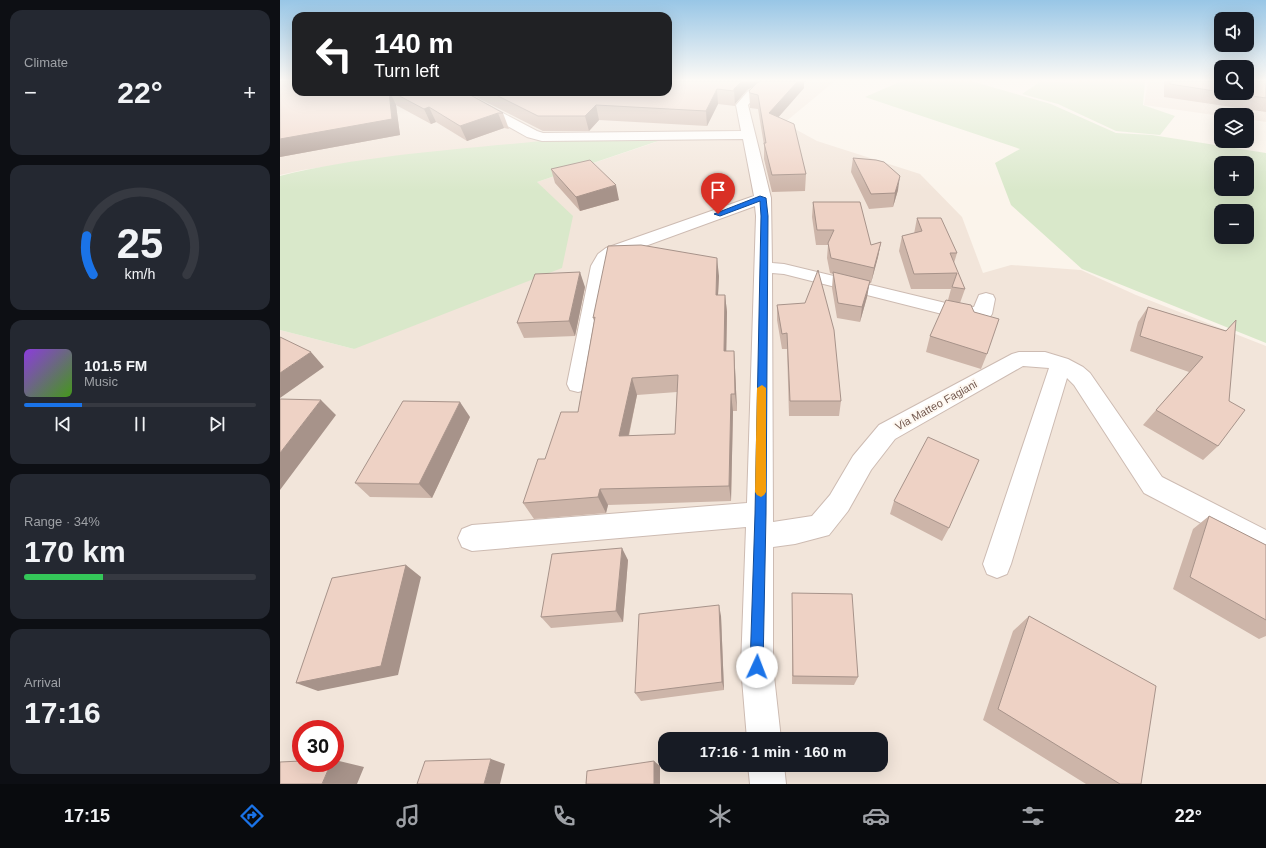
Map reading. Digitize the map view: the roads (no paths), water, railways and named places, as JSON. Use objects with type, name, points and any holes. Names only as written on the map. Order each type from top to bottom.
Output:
[{"type":"street","points":[[502,118],[532,134],[542,137],[747,135]]},
{"type":"street","points":[[744,118],[762,198],[764,216],[757,667],[763,732]]},
{"type":"street","points":[[578,384],[600,266],[604,258],[612,252],[762,198]]},
{"type":"street","points":[[763,267],[784,269],[958,312],[982,314],[986,299]]},
{"type":"street","name":"Via Matteo Fagiani","points":[[472,538],[760,525],[795,532],[820,526],[838,503],[862,463],[887,432],[1019,359],[1040,358],[1073,369],[1082,379],[1153,485],[1266,544]]},
{"type":"street","points":[[996,564],[1061,364]]},
{"type":"street","points":[[767,772],[768,784]]}]
